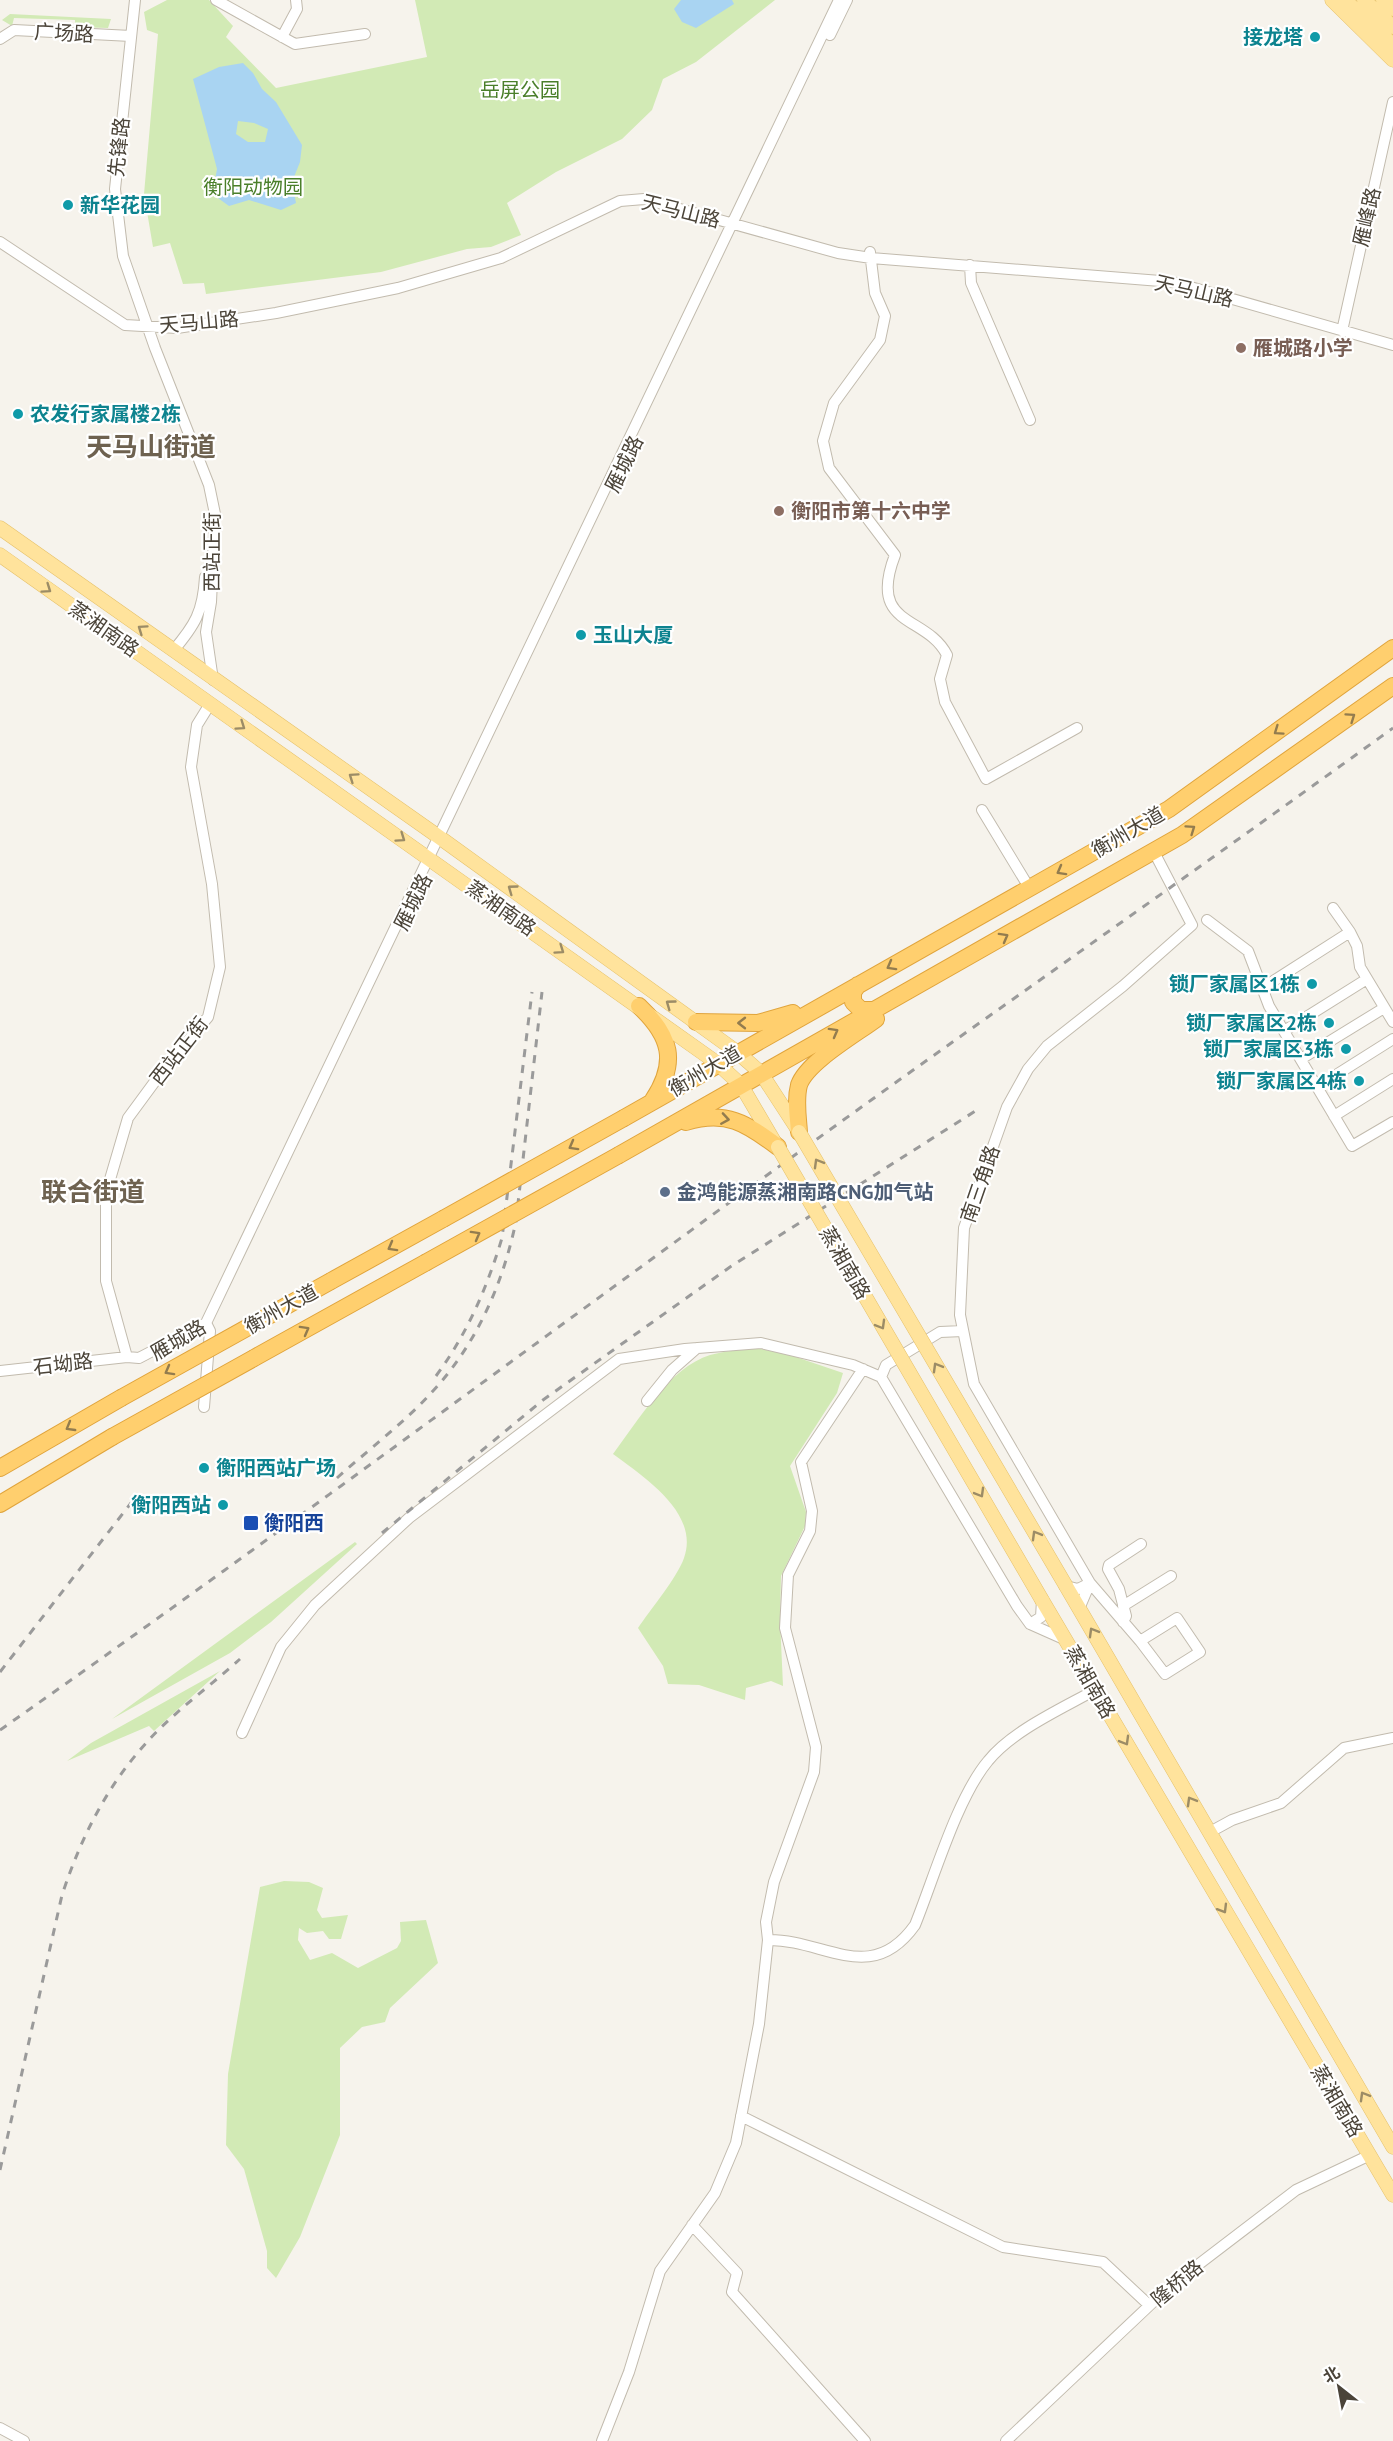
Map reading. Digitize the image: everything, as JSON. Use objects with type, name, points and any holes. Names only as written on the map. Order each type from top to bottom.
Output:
[{"type":"highway","name":"衡州大道","points":[[0,1468],[1030,889],[1168,809],[1393,648]]},
{"type":"highway","name":"衡州大道","points":[[0,1504],[112,1437],[620,1155],[741,1084],[1154,852],[1182,835],[1393,686]]},
{"type":"highway","points":[[799,1132],[797,1102],[800,1084],[809,1070],[926,981]]},
{"type":"highway","points":[[858,984],[853,992],[853,1002],[861,1010],[874,1010]]},
{"type":"highway","points":[[639,1006],[659,1024],[667,1044],[667,1071],[662,1086],[651,1102]]},
{"type":"highway","points":[[696,1022],[758,1023],[820,1006]]},
{"type":"highway","points":[[786,1060],[825,1057]]},
{"type":"highway","points":[[668,1127],[698,1119],[719,1117],[737,1120],[754,1128],[778,1147]]},
{"type":"main road","points":[[1332,0],[1393,60]]},
{"type":"main road","points":[[1345,0],[1393,45]]},
{"type":"main road","points":[[1364,0],[1393,27]]},
{"type":"main road","points":[[1383,0],[1393,9]]},
{"type":"main road","name":"蒸湘南路","points":[[0,528],[213,680],[441,838],[737,1052],[761,1073],[799,1132],[1393,2147]]},
{"type":"main road","name":"蒸湘南路","points":[[2,558],[639,1006],[717,1063],[741,1084],[1065,1640],[1393,2195]]},
{"type":"street","name":"先锋路","points":[[129,36],[130,0]]},
{"type":"street","name":"先锋路","points":[[135,0],[111,188],[118,259],[143,323]]},
{"type":"street","points":[[282,37],[297,9],[296,0]]},
{"type":"street","name":"雁城路","points":[[737,221],[839,0]]},
{"type":"street","name":"雁城路","points":[[127,1357],[139,1358],[207,1325],[737,221],[847,0]]},
{"type":"street","points":[[222,1],[295,44],[365,34]]},
{"type":"street","name":"广场路","points":[[0,39],[14,30],[129,36]]},
{"type":"street","name":"雁峰路","points":[[1342,329],[1393,102]]},
{"type":"street","name":"天马山路","points":[[0,242],[125,325],[177,321],[275,307],[396,281],[500,252],[617,195],[629,192],[643,193],[737,221],[871,255],[1173,282],[1342,329],[1393,340]]},
{"type":"street","name":"天马山路","points":[[0,236],[93,299],[126,318],[143,323]]},
{"type":"street","name":"天马山路","points":[[871,255],[1174,278],[1393,345]]},
{"type":"street","points":[[871,255],[875,293],[885,316],[879,340],[834,403],[824,441],[829,468],[895,555],[888,588],[895,611],[941,643],[947,655],[940,679],[945,702],[986,779],[1077,728]]},
{"type":"street","points":[[970,264],[971,283],[1030,420]]},
{"type":"street","name":"西站正街","points":[[143,323],[202,486],[209,513],[204,601],[194,626],[173,651]]},
{"type":"street","name":"西站正街","points":[[143,323],[209,485],[215,514],[211,602],[206,632],[213,680]]},
{"type":"street","name":"西站正街","points":[[127,1357],[106,1281],[106,1193],[128,1118],[167,1065],[208,1017],[220,967],[212,884],[190,767],[197,724],[210,704]]},
{"type":"street","points":[[982,810],[1030,889]]},
{"type":"street","name":"南三角路","points":[[1140,1641],[1178,1618],[1200,1652],[1165,1674],[1090,1582],[974,1384],[960,1315],[964,1228],[1007,1107],[1028,1069],[1047,1046],[1123,986],[1192,925],[1154,852]]},
{"type":"street","points":[[1333,908],[1350,932],[1357,946],[1360,967],[1393,1022]]},
{"type":"street","points":[[1207,920],[1248,951],[1261,989],[1352,1146],[1393,1122]]},
{"type":"street","points":[[1261,989],[1350,932]]},
{"type":"street","points":[[1284,1031],[1367,979]]},
{"type":"street","points":[[1301,1059],[1384,1008]]},
{"type":"street","points":[[1317,1087],[1393,1039]]},
{"type":"street","points":[[1334,1116],[1393,1079]]},
{"type":"street","points":[[204,1407],[210,1331],[207,1325]]},
{"type":"street","points":[[881,1377],[886,1365],[940,1332],[963,1331]]},
{"type":"street","points":[[242,1733],[281,1647],[315,1605],[409,1518],[619,1359],[697,1348],[761,1343],[863,1369],[881,1377],[1017,1606],[1030,1624],[1065,1640]]},
{"type":"street","points":[[646,1401],[672,1370],[697,1348]]},
{"type":"street","name":"石坳路","points":[[0,1371],[127,1357]]},
{"type":"street","points":[[602,2441],[628,2372],[660,2271],[715,2193],[736,2143],[759,2024],[768,1940],[766,1922],[774,1882],[814,1772],[816,1747],[785,1628],[788,1575],[810,1531],[812,1511],[801,1462],[863,1369]]},
{"type":"street","points":[[1123,1622],[1126,1616],[1119,1589],[1108,1569],[1109,1564],[1141,1544]]},
{"type":"street","points":[[1123,1606],[1171,1576]]},
{"type":"street","points":[[1066,1586],[1078,1589],[1090,1582]]},
{"type":"street","points":[[1079,1609],[1090,1582]]},
{"type":"street","points":[[1030,1624],[1041,1617],[1042,1600]]},
{"type":"street","points":[[768,1940],[851,1958],[886,1953],[905,1939],[915,1925],[970,1788],[988,1760],[1027,1729],[1095,1690]]},
{"type":"street","points":[[1210,1832],[1232,1820],[1281,1803],[1344,1748],[1393,1738]]},
{"type":"street","points":[[741,2116],[1003,2247],[1103,2262],[1149,2305]]},
{"type":"street","name":"隆桥路","points":[[1006,2441],[1169,2287],[1296,2190],[1370,2155]]},
{"type":"street","points":[[692,2225],[737,2272],[732,2292],[865,2441]]},
{"type":"street","points":[[0,2428],[24,2441]]},
{"type":"green space","points":[[167,0],[209,0],[233,26],[226,37],[276,88],[427,57],[415,0],[775,0],[696,62],[663,79],[652,110],[622,139],[556,172],[507,203],[521,235],[491,247],[467,249],[381,272],[206,294],[204,283],[183,284],[170,243],[153,247],[144,194],[158,34],[147,30],[144,12]]},
{"type":"green space","points":[[10,14],[111,19],[108,28],[75,27],[75,20],[14,18],[12,26],[2,20]]},
{"type":"green space","points":[[756,1348],[790,1355],[843,1373],[837,1393],[790,1466],[806,1512],[805,1526],[781,1576],[783,1686],[771,1681],[746,1688],[745,1700],[699,1685],[668,1684],[663,1666],[638,1628],[681,1566],[687,1542],[684,1526],[677,1511],[666,1498],[613,1454],[656,1397],[681,1371],[695,1361],[710,1355]]},
{"type":"green space","points":[[355,1542],[357,1544],[271,1622],[230,1653],[112,1719]]},
{"type":"green space","points":[[220,1671],[154,1731],[149,1726],[67,1761],[91,1743]]},
{"type":"green space","points":[[284,1881],[309,1882],[323,1888],[317,1910],[322,1918],[348,1915],[341,1939],[329,1939],[323,1931],[307,1933],[299,1928],[298,1940],[310,1960],[332,1953],[358,1968],[397,1948],[401,1941],[400,1922],[426,1920],[438,1963],[390,2008],[385,2022],[362,2027],[340,2048],[340,2135],[300,2237],[276,2278],[267,2268],[267,2251],[244,2169],[226,2145],[228,2074],[260,1887]]},
{"type":"water","points":[[681,0],[732,0],[734,4],[696,28],[682,22],[674,9]]},
{"type":"water","points":[[243,63],[253,73],[262,89],[276,102],[302,145],[300,162],[292,182],[296,203],[281,210],[249,200],[229,206],[218,198],[214,185],[217,169],[193,79],[219,67]],"holes":[[[238,121],[254,123],[268,129],[265,142],[248,142],[236,134]]]},
{"type":"railway","points":[[0,1730],[227,1569],[902,1078],[1393,728]]},
{"type":"railway","points":[[436,1376],[467,1327],[490,1275],[502,1238],[532,992]]},
{"type":"railway","points":[[337,1478],[410,1415],[432,1392],[462,1354],[486,1312],[504,1268],[516,1221],[542,992]]},
{"type":"railway","points":[[382,1533],[543,1400],[730,1267],[977,1110]]},
{"type":"railway","points":[[0,1672],[131,1503]]},
{"type":"railway","points":[[0,2170],[62,1895],[86,1833],[119,1777],[147,1742],[180,1710],[240,1659]]},
{"type":"place","name":"接龙塔","points":[[1315,37]]},
{"type":"place","name":"新华花园","points":[[68,205]]},
{"type":"place","name":"雁城路小学","points":[[1241,348]]},
{"type":"place","name":"农发行家属楼2栋","points":[[18,414]]},
{"type":"place","name":"衡阳市第十六中学","points":[[779,511]]},
{"type":"place","name":"玉山大厦","points":[[581,635]]},
{"type":"place","name":"锁厂家属区1栋","points":[[1312,984]]},
{"type":"place","name":"锁厂家属区2栋","points":[[1329,1023]]},
{"type":"place","name":"锁厂家属区3栋","points":[[1346,1049]]},
{"type":"place","name":"锁厂家属区4栋","points":[[1359,1081]]},
{"type":"place","name":"金鸿能源蒸湘南路CNG加气站","points":[[665,1192]]},
{"type":"place","name":"衡阳西站广场","points":[[204,1468]]},
{"type":"place","name":"衡阳西站","points":[[223,1505]]},
{"type":"place","name":"衡阳西","points":[[251,1523]]},
{"type":"district","name":"天马山街道","points":[[151,447]]},
{"type":"district","name":"联合街道","points":[[93,1192]]},
{"type":"park label","name":"岳屏公园","points":[[520,90]]},
{"type":"park label","name":"衡阳动物园","points":[[253,187]]}]
